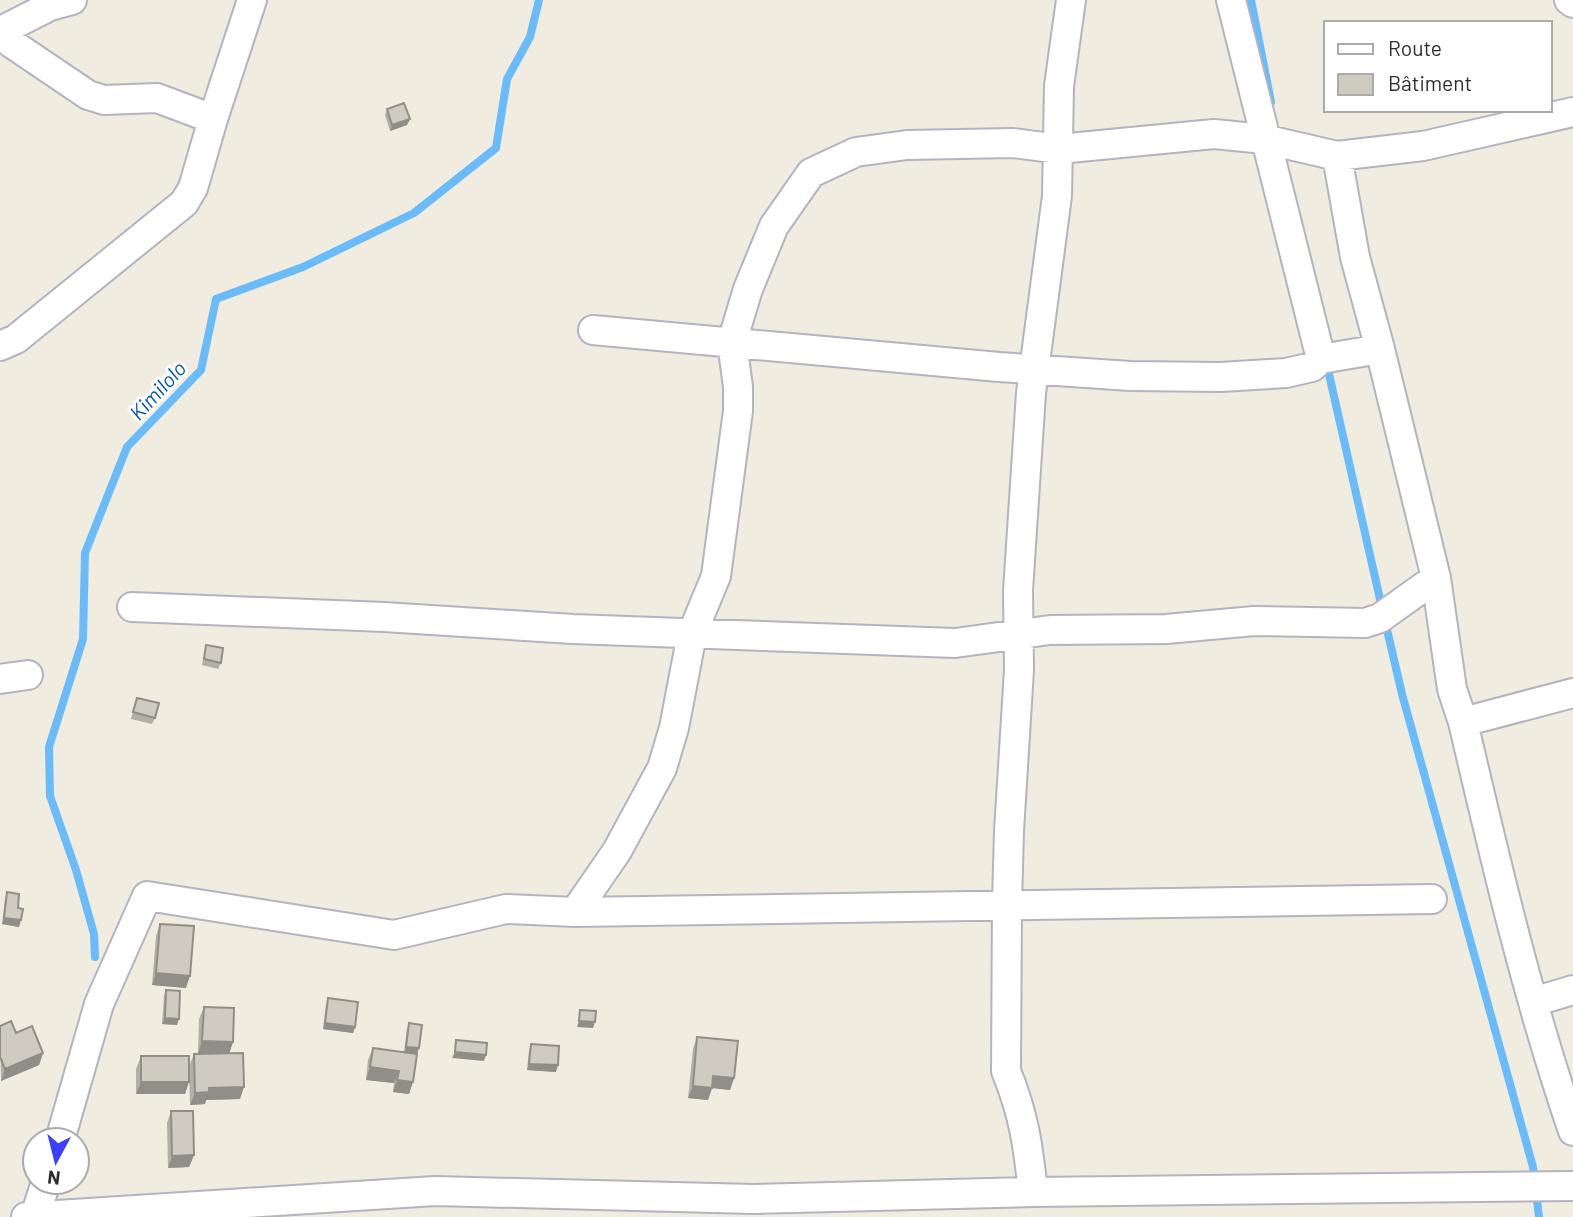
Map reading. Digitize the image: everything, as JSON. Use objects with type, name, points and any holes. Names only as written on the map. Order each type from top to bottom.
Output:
[{"type":"street","points":[[72,0],[50,6],[1,32],[11,44],[88,95],[104,100],[157,98],[213,119]]},
{"type":"street","points":[[0,346],[16,340],[184,203],[193,188],[252,0]]},
{"type":"street","points":[[1033,1192],[1028,1144],[1020,1106],[1006,1071],[1007,904],[1019,670],[1018,592],[1034,370],[1057,196],[1059,86],[1071,0]]},
{"type":"street","points":[[1231,0],[1321,359]]},
{"type":"street","points":[[1569,0],[1573,3]]},
{"type":"street","points":[[575,912],[617,851],[662,768],[674,728],[692,634],[716,576],[735,444],[738,387],[733,342],[748,289],[774,226],[811,173],[856,152],[906,145],[1013,143],[1059,149],[1214,134],[1264,139],[1337,156],[1423,146],[1573,112]]},
{"type":"street","points":[[1337,156],[1354,257],[1380,349],[1436,578],[1452,689],[1533,1002],[1573,1131]]},
{"type":"street","points":[[593,330],[1034,370],[1130,376],[1221,377],[1302,370],[1312,367],[1321,359],[1380,349]]},
{"type":"street","points":[[132,607],[384,617],[543,628],[955,643],[1050,630],[1166,629],[1254,621],[1365,623],[1380,618],[1436,578]]},
{"type":"street","points":[[0,679],[28,675]]},
{"type":"street","points":[[1462,722],[1573,693]]},
{"type":"street","points":[[64,1126],[99,1004],[147,896],[394,935],[506,909],[575,912],[1432,899]]},
{"type":"street","points":[[1533,1002],[1573,990]]},
{"type":"street","points":[[39,1196],[30,1216],[435,1191],[755,1208],[1033,1192],[1573,1186]]},
{"type":"building","points":[[404,103],[410,119],[392,125],[387,109]]},
{"type":"building","points":[[206,645],[223,648],[221,663],[204,659]]},
{"type":"building","points":[[137,698],[159,703],[155,718],[133,712]]},
{"type":"building","points":[[7,892],[19,894],[18,908],[23,909],[21,920],[4,918]]},
{"type":"building","points":[[160,924],[194,926],[190,976],[156,973]]},
{"type":"building","points":[[166,990],[180,991],[179,1019],[165,1018]]},
{"type":"building","points":[[328,998],[358,1002],[355,1027],[325,1023]]},
{"type":"building","points":[[204,1007],[234,1008],[233,1042],[202,1041]]},
{"type":"building","points":[[580,1010],[596,1011],[595,1022],[579,1021]]},
{"type":"building","points":[[11,1021],[16,1033],[32,1026],[43,1053],[5,1069],[0,1057],[0,1026]]},
{"type":"building","points":[[409,1023],[422,1025],[419,1048],[406,1047]]},
{"type":"building","points":[[697,1037],[738,1041],[734,1078],[713,1076],[712,1088],[693,1086]]},
{"type":"building","points":[[456,1040],[487,1043],[486,1055],[455,1052]]},
{"type":"building","points":[[531,1044],[559,1046],[558,1065],[529,1064]]},
{"type":"building","points":[[373,1048],[417,1054],[413,1082],[397,1080],[399,1071],[370,1067]]},
{"type":"building","points":[[243,1053],[244,1087],[209,1088],[209,1092],[195,1093],[194,1054]]},
{"type":"building","points":[[141,1056],[189,1056],[189,1082],[141,1082]]},
{"type":"building","points":[[171,1111],[193,1111],[194,1155],[172,1156]]},
{"type":"waterway","name":"Kimilolo","points":[[95,957],[94,934],[76,870],[50,796],[49,747],[83,639],[85,553],[127,447],[201,370],[216,299],[303,267],[414,213],[496,148],[507,79],[530,37],[539,0]]},
{"type":"waterway","points":[[1251,0],[1271,102]]},
{"type":"waterway","points":[[1326,361],[1382,608]]},
{"type":"waterway","points":[[1385,621],[1402,694],[1533,1167],[1539,1217]]}]
